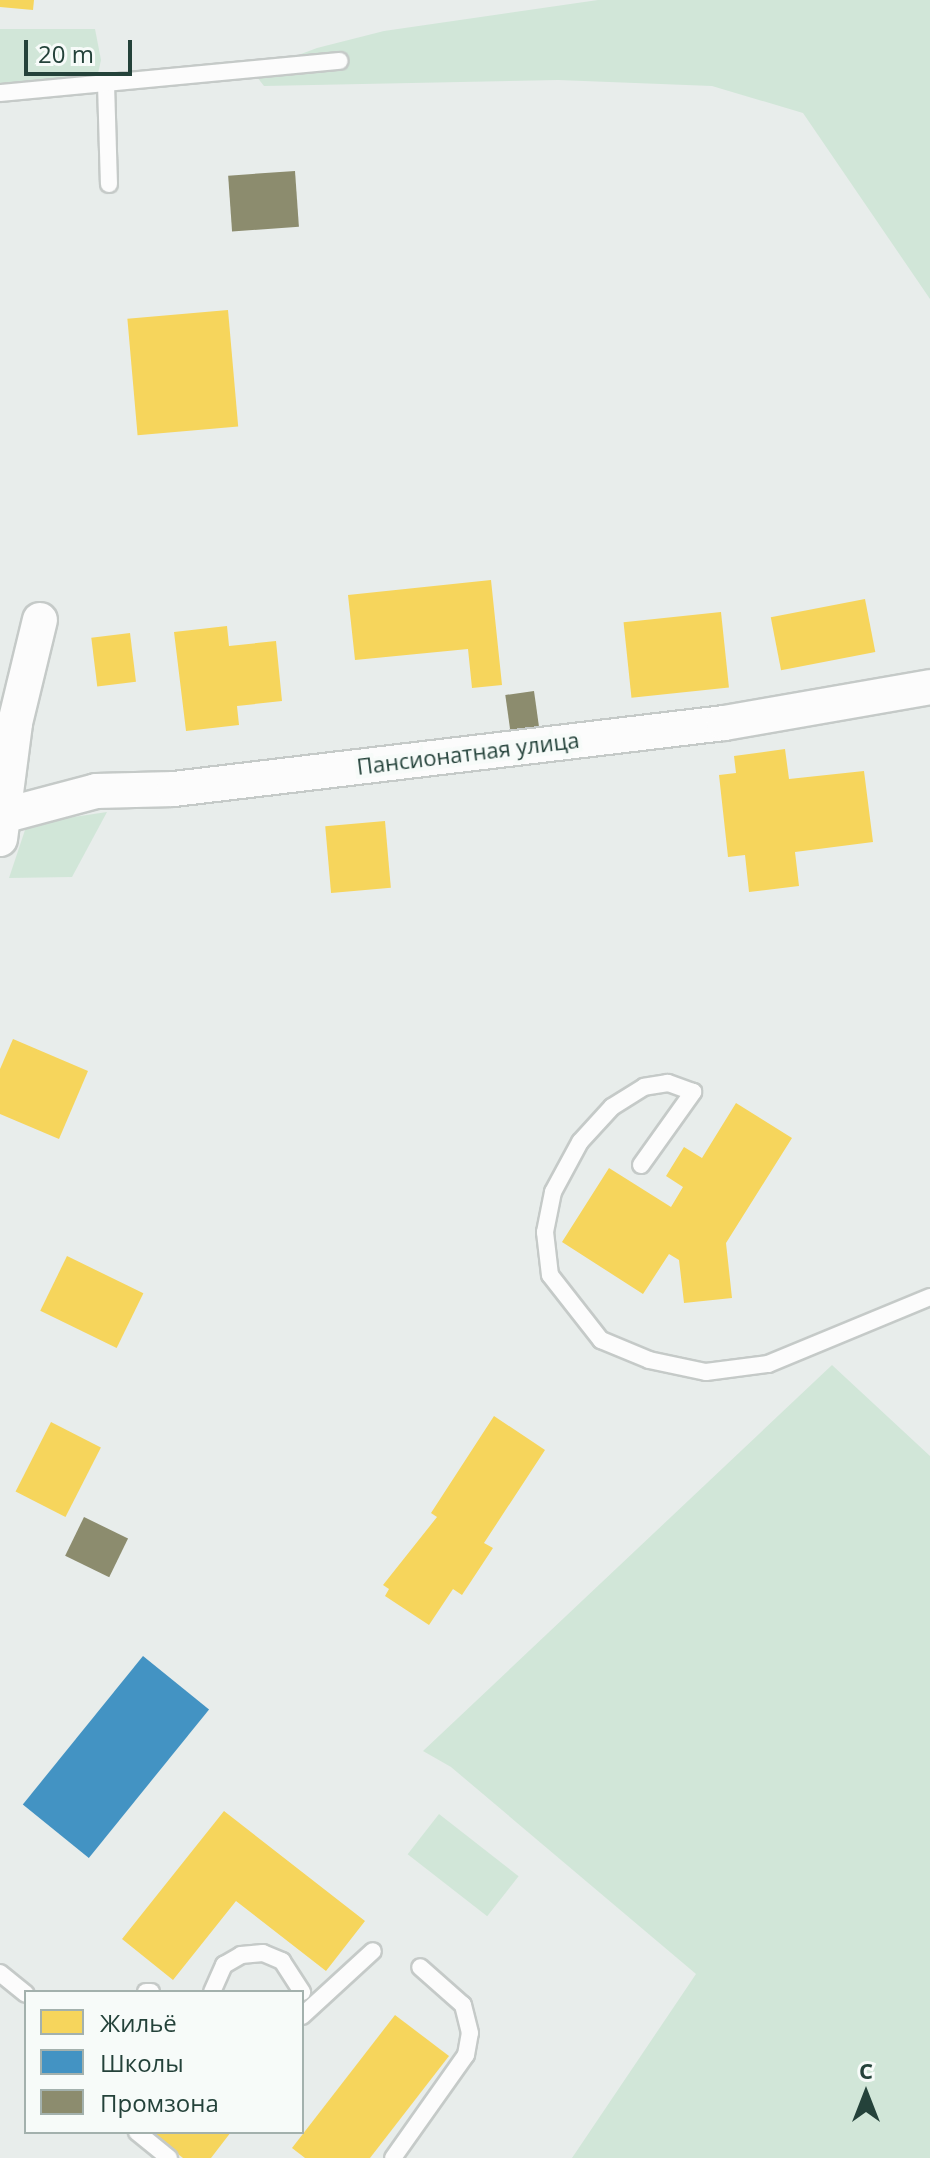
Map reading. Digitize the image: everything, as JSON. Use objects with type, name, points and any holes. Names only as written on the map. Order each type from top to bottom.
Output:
[{"type":"street","name":"Пансионатная улица","points":[[40,620],[15,723],[3,827],[96,791],[174,789],[724,723],[930,687]]},
{"type":"lane","points":[[0,93],[339,61]]},
{"type":"lane","points":[[106,84],[109,184]]},
{"type":"lane","points":[[641,1165],[693,1092],[668,1083],[644,1087],[612,1107],[580,1142],[553,1192],[545,1232],[550,1275],[601,1340],[649,1360],[706,1372],[768,1364],[930,1297]]},
{"type":"lane","points":[[304,2014],[373,1951]]},
{"type":"lane","points":[[213,1990],[224,1965],[241,1955],[263,1953],[282,1961],[301,1990]]},
{"type":"lane","points":[[393,2158],[466,2055],[470,2033],[463,2005],[420,1967]]},
{"type":"lane","points":[[0,1973],[24,1992]]},
{"type":"lane","points":[[139,2134],[169,2158]]},
{"type":"green space","points":[[598,0],[930,0],[930,299],[803,113],[712,86],[558,80],[264,86],[253,72],[317,48],[384,31]]},
{"type":"green space","points":[[0,29],[95,29],[101,60],[95,87],[0,97]]},
{"type":"green space","points":[[107,812],[72,877],[9,878],[27,824]]},
{"type":"green space","points":[[832,1365],[930,1456],[930,2158],[572,2158],[696,1974],[451,1767],[423,1751]]},
{"type":"green space","points":[[439,1814],[519,1876],[487,1916],[408,1854]]},
{"type":"building: Жильё","points":[[0,0],[34,0],[33,10],[0,7]]},
{"type":"building: Жильё","points":[[228,310],[238,427],[138,435],[127,319]]},
{"type":"building: Жильё","points":[[491,580],[502,685],[472,688],[468,649],[355,660],[348,595]]},
{"type":"building: Жильё","points":[[865,599],[875,652],[781,670],[771,617]]},
{"type":"building: Жильё","points":[[721,612],[729,688],[631,698],[624,622]]},
{"type":"building: Жильё","points":[[227,626],[229,646],[276,641],[282,701],[237,706],[239,725],[186,731],[174,632]]},
{"type":"building: Жильё","points":[[130,633],[136,682],[97,686],[91,638]]},
{"type":"building: Жильё","points":[[785,749],[789,779],[864,771],[873,842],[795,852],[799,886],[749,892],[745,855],[728,857],[719,775],[736,773],[734,756]]},
{"type":"building: Жильё","points":[[385,821],[391,888],[331,893],[325,826]]},
{"type":"building: Жильё","points":[[13,1039],[88,1071],[59,1139],[0,1114],[0,1069]]},
{"type":"building: Жильё","points":[[736,1103],[792,1138],[726,1243],[732,1298],[684,1303],[679,1260],[669,1254],[643,1294],[562,1242],[609,1168],[671,1207],[683,1187],[666,1176],[684,1147],[702,1158]]},
{"type":"building: Жильё","points":[[67,1256],[143,1293],[117,1348],[40,1311]]},
{"type":"building: Жильё","points":[[494,1416],[545,1450],[484,1543],[493,1548],[462,1595],[453,1589],[429,1625],[385,1596],[389,1589],[383,1585],[437,1517],[431,1513]]},
{"type":"building: Жильё","points":[[51,1422],[101,1447],[65,1517],[16,1491]]},
{"type":"building: Жильё","points":[[224,1811],[365,1921],[326,1971],[236,1901],[173,1980],[122,1939]]},
{"type":"building: Жильё","points":[[395,2015],[449,2056],[370,2158],[305,2158],[292,2148]]},
{"type":"building: Жильё","points":[[153,2134],[229,2134],[211,2158],[183,2158]]},
{"type":"building: Школы","points":[[143,1656],[209,1709],[89,1858],[23,1804]]},
{"type":"building: Промзона","points":[[295,171],[299,227],[232,232],[228,176]]},
{"type":"building: Промзона","points":[[534,691],[539,727],[510,731],[505,695]]},
{"type":"building: Промзона","points":[[84,1517],[128,1538],[109,1577],[65,1556]]}]
